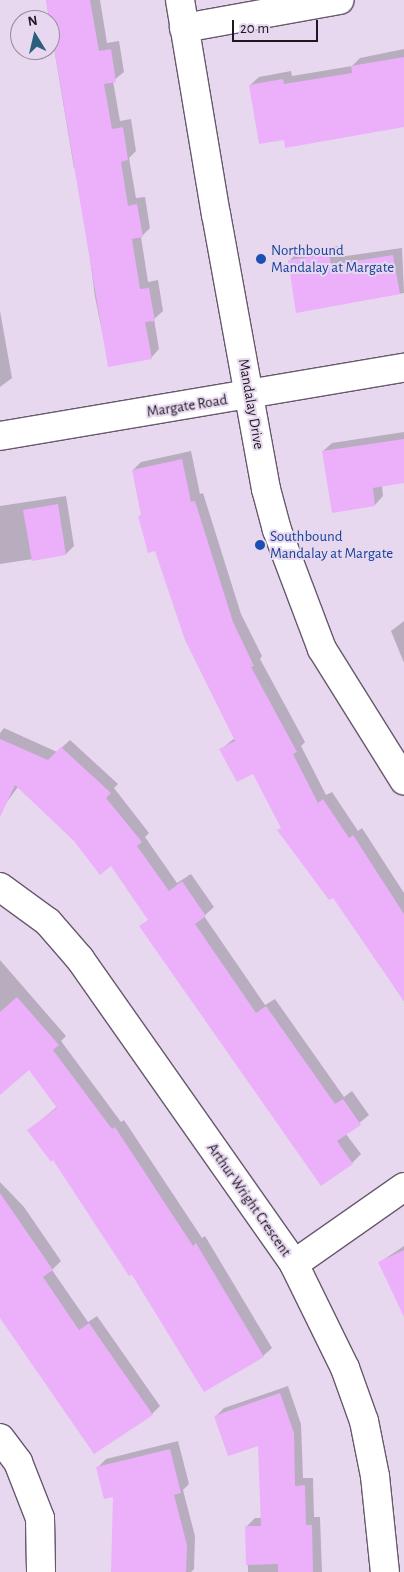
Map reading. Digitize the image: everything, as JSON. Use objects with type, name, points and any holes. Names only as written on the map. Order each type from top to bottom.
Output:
[{"type":"street","name":"Mandalay Drive","points":[[180,0],[266,489],[291,572],[322,649],[403,775]]},
{"type":"street","points":[[184,28],[340,0]]},
{"type":"street","name":"Margate Road","points":[[0,436],[404,368]]},
{"type":"street","name":"Arthur Wright Crescent","points":[[0,887],[48,922],[80,958],[294,1264],[345,1368],[364,1421],[375,1476],[385,1572]]},
{"type":"street","points":[[294,1264],[404,1187]]},
{"type":"street","points":[[0,1438],[18,1462],[40,1518],[41,1572]]},
{"type":"building","points":[[46,0],[90,0],[99,51],[111,49],[116,82],[104,84],[112,129],[123,127],[128,160],[121,162],[128,206],[137,204],[143,237],[132,239],[140,289],[149,288],[155,321],[145,322],[152,359],[108,367],[56,60],[60,60],[60,10],[48,10]]},
{"type":"building","points":[[404,57],[404,127],[285,148],[284,140],[259,144],[249,85],[283,79],[284,84],[352,73],[351,66]]},
{"type":"building","points":[[329,254],[331,265],[393,255],[400,294],[296,313],[288,260]]},
{"type":"building","points":[[404,439],[404,483],[373,488],[375,506],[332,513],[322,451]]},
{"type":"building","points":[[182,459],[191,502],[195,501],[233,622],[254,666],[251,667],[297,752],[293,754],[318,803],[323,799],[349,838],[353,835],[404,914],[404,1001],[333,898],[329,900],[277,830],[281,828],[253,774],[237,782],[219,749],[235,741],[185,640],[155,551],[148,553],[138,516],[141,515],[132,470]]},
{"type":"building","points":[[58,504],[66,555],[32,561],[23,510]]},
{"type":"building","points":[[0,739],[48,760],[61,747],[111,793],[106,798],[142,842],[137,846],[169,891],[182,881],[206,916],[195,924],[256,1013],[266,1006],[335,1104],[343,1099],[361,1125],[337,1141],[353,1164],[321,1186],[139,926],[148,920],[111,866],[100,875],[74,841],[15,785],[0,817]]},
{"type":"building","points":[[17,997],[59,1045],[53,1050],[112,1129],[115,1127],[193,1246],[196,1243],[264,1357],[204,1392],[132,1275],[129,1276],[53,1160],[51,1162],[27,1130],[57,1108],[29,1070],[0,1095],[0,1012]]},
{"type":"building","points":[[0,1193],[53,1270],[43,1277],[79,1330],[89,1323],[153,1415],[94,1454],[0,1318]]},
{"type":"building","points":[[404,1250],[404,1317],[378,1262]]},
{"type":"building","points":[[280,1393],[294,1433],[295,1486],[305,1485],[306,1525],[312,1525],[313,1572],[278,1572],[278,1564],[246,1565],[245,1526],[261,1526],[258,1446],[228,1456],[214,1416]]},
{"type":"building","points":[[170,1449],[181,1493],[174,1495],[187,1545],[186,1572],[111,1572],[113,1497],[104,1499],[96,1467]]},
{"type":"place","name":"Northbound Mandalay at Margate","points":[[261,259]]},
{"type":"place","name":"Southbound Mandalay at Margate","points":[[260,545]]}]
